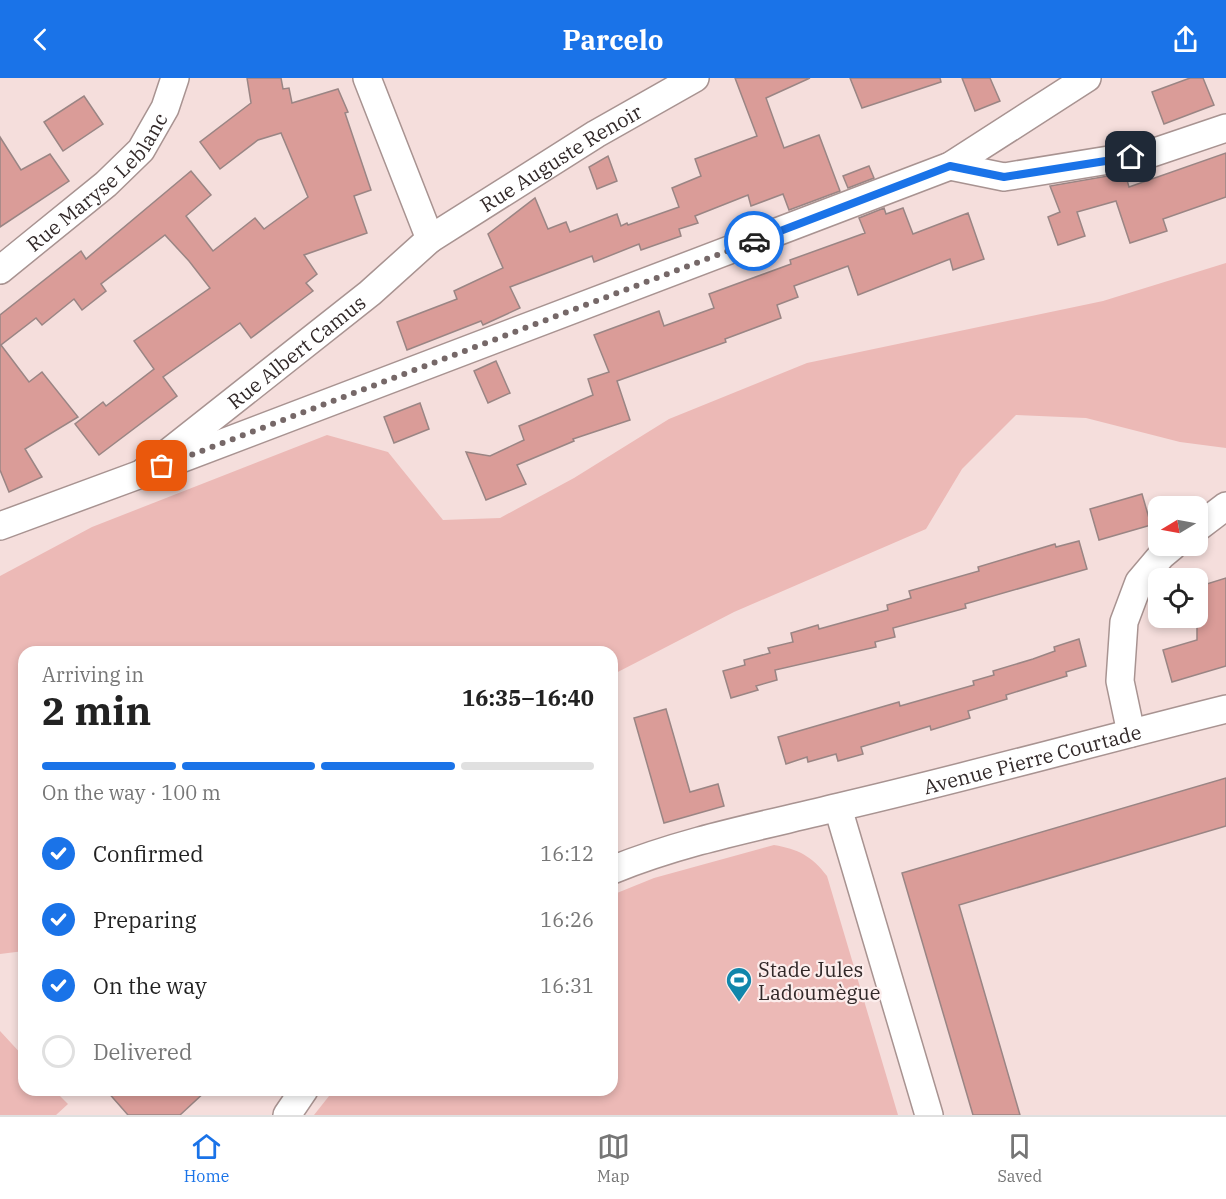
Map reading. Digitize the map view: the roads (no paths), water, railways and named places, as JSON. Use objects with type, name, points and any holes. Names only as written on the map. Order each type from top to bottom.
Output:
[{"type":"street","name":"Rue Maryse Leblanc","points":[[0,270],[106,184],[141,150],[165,108],[175,78]]},
{"type":"street","points":[[368,78],[430,240]]},
{"type":"street","name":"Rue Auguste Renoir","points":[[430,240],[596,134],[695,78]]},
{"type":"street","points":[[141,474],[950,166],[1087,78]]},
{"type":"street","points":[[950,166],[1004,177],[1152,153],[1226,128]]},
{"type":"street","name":"Rue Albert Camus","points":[[0,526],[141,474],[370,292],[430,240]]},
{"type":"street","points":[[1208,520],[1226,506]]},
{"type":"street","points":[[1131,733],[1120,681],[1124,622],[1139,582],[1161,556]]},
{"type":"street","name":"Avenue Pierre Courtade","points":[[618,868],[646,856],[750,826],[838,808],[1226,709]]},
{"type":"street","points":[[838,808],[929,1115]]},
{"type":"street","points":[[287,1115],[299,1096]]},
{"type":"place","name":"Stade Jules Ladoumègue","points":[[739,1003]]}]
